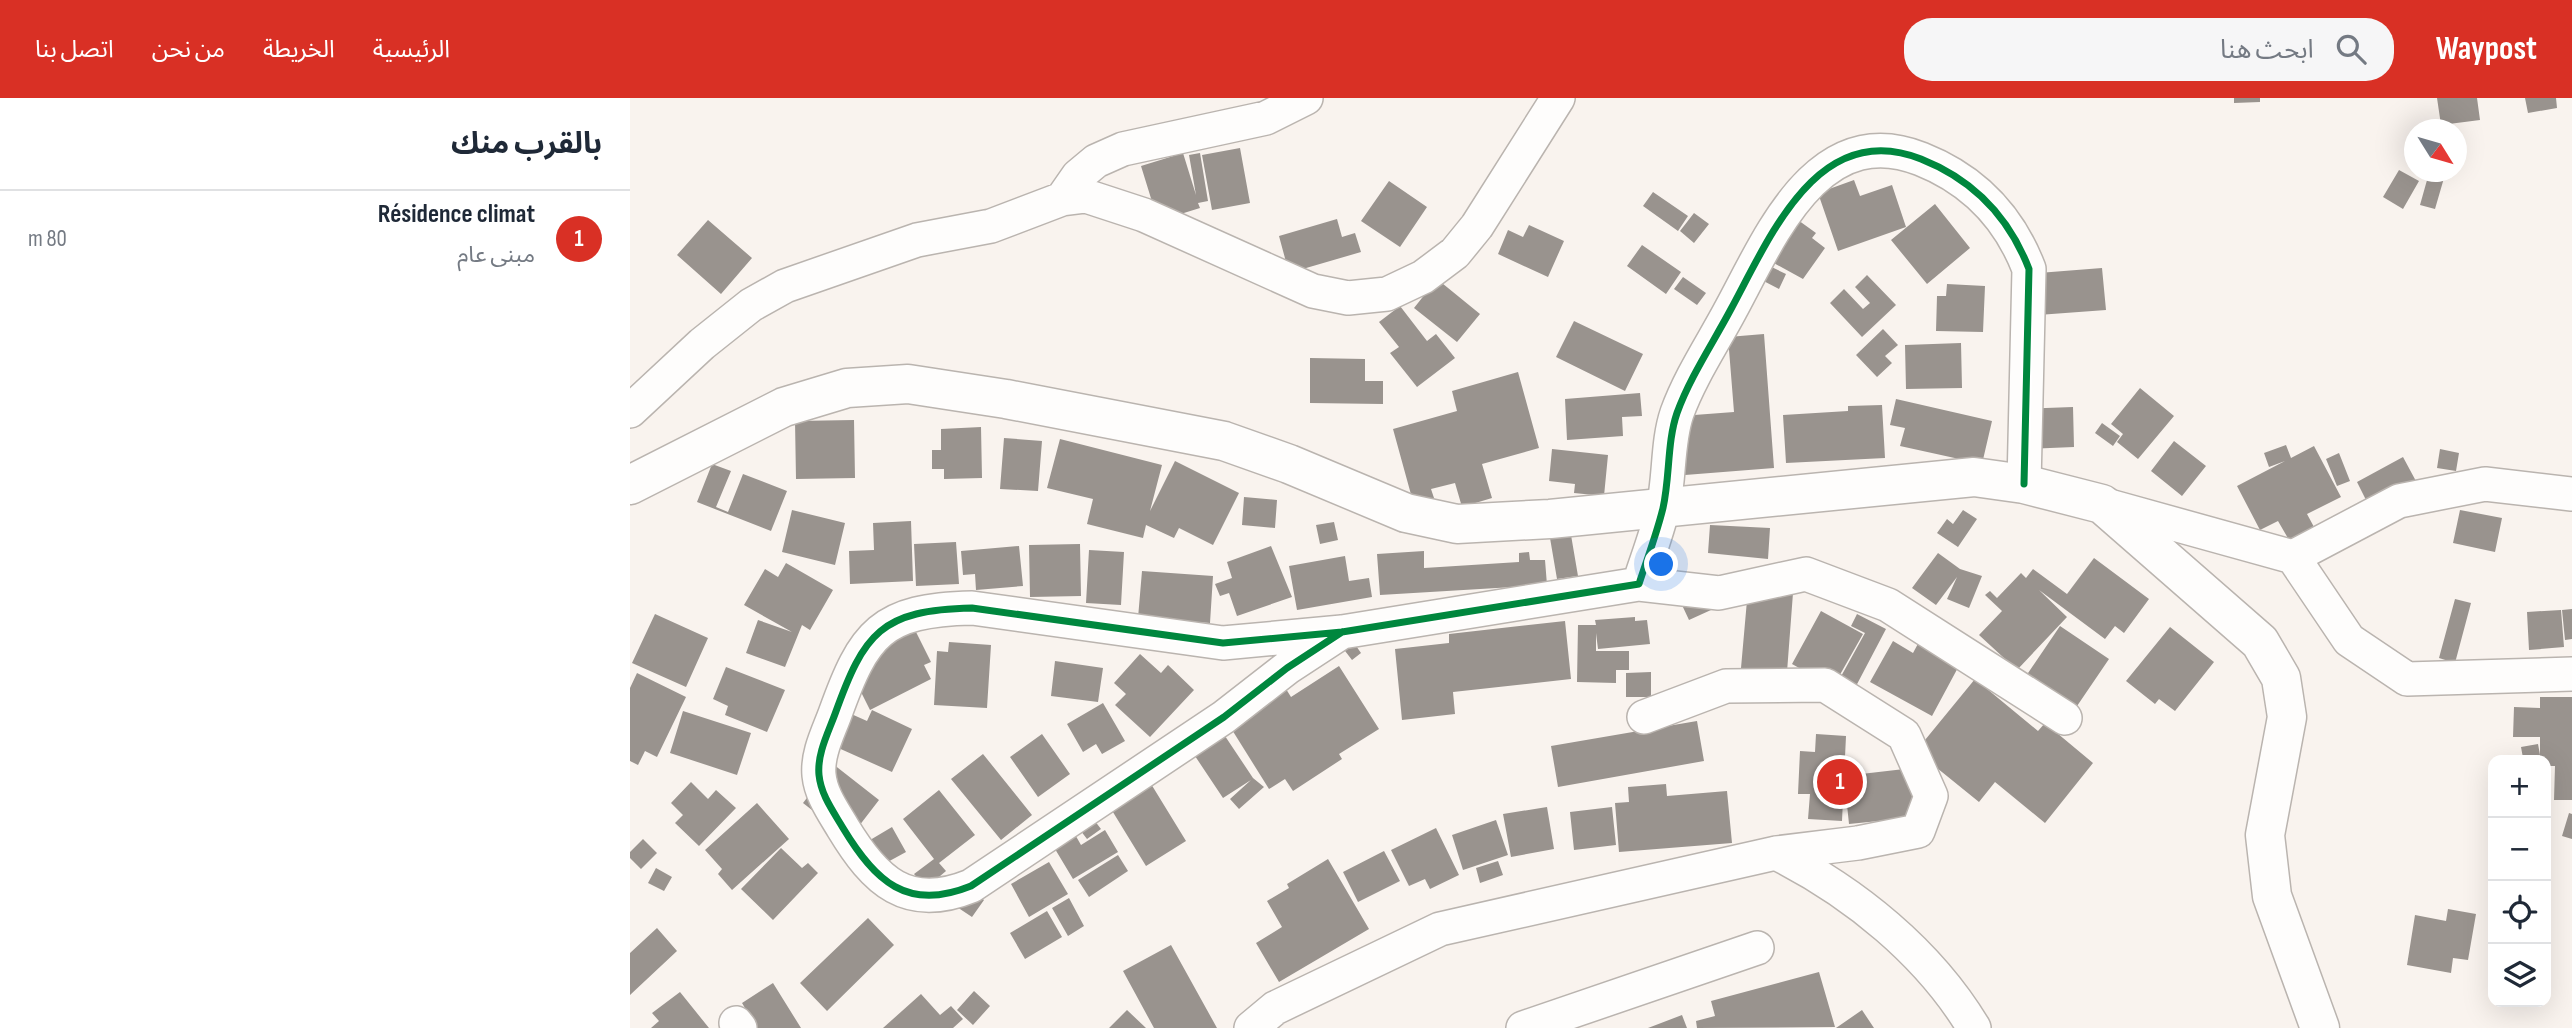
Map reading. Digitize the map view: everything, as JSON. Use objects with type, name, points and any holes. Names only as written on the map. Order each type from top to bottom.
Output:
[{"type":"main road","points":[[630,485],[784,407],[847,388],[908,384],[1006,399],[1224,441],[1289,464],[1406,513],[1457,524],[1974,477],[2024,484],[2102,504],[2260,642],[2281,678],[2287,717],[2265,835],[2272,896],[2320,1028]]},
{"type":"street","points":[[1062,199],[1078,176],[1096,161],[1123,149],[1266,118],[1307,98]]},
{"type":"street","points":[[630,411],[751,305],[785,286],[905,244],[990,226],[1062,199],[1086,195],[1144,215],[1313,291],[1348,298],[1387,294],[1423,277],[1455,253],[1477,226],[1558,98]]},
{"type":"street","points":[[1639,584],[1663,507],[1676,414],[1781,218],[1813,180],[1842,159],[1867,150],[1907,153],[1948,170],[1988,201],[2018,240],[2029,269],[2024,484]]},
{"type":"street","points":[[2292,557],[2399,501],[2485,484],[2572,494]]},
{"type":"street","points":[[2102,504],[2292,557],[2349,639],[2407,679],[2572,674]]},
{"type":"street","points":[[1342,632],[1287,668],[1237,707],[971,887],[947,896],[924,897],[899,890],[880,877],[861,857],[824,797],[819,775],[820,755],[854,662],[869,641],[885,627],[911,615],[938,609],[972,608],[1223,643],[1342,632],[1639,584],[1720,593],[1806,574],[1888,606],[2064,718]]},
{"type":"street","points":[[1223,643],[1239,658],[1244,668],[1246,682],[1237,707]]},
{"type":"street","points":[[1251,1028],[1275,1008],[1440,929],[1776,853],[1858,843],[1917,831],[1931,796],[1904,735],[1825,685],[1726,686],[1644,717]]},
{"type":"street","points":[[1776,853],[1819,875],[1859,903],[1911,951],[1959,1004],[1974,1028]]},
{"type":"street","points":[[1523,1028],[1757,948]]},
{"type":"building","points":[[2234,98],[2260,98],[2260,102],[2234,103]]},
{"type":"building","points":[[2437,98],[2477,98],[2480,120],[2440,119]]},
{"type":"building","points":[[2525,98],[2556,98],[2557,108],[2528,113]]},
{"type":"building","points":[[1240,148],[1250,203],[1212,210],[1202,155]]},
{"type":"building","points":[[1183,153],[1196,195],[1189,155],[1200,153],[1208,201],[1198,203],[1200,208],[1158,221],[1141,166]]},
{"type":"building","points":[[2399,170],[2404,173],[2404,182],[2418,182],[2403,209],[2383,197]]},
{"type":"building","points":[[1854,180],[1860,196],[1892,185],[1906,227],[1838,251],[1818,193]]},
{"type":"building","points":[[1389,181],[1427,207],[1400,247],[1361,221]]},
{"type":"building","points":[[2426,182],[2443,182],[2435,209],[2420,205]]},
{"type":"building","points":[[1653,192],[1688,216],[1678,231],[1643,206]]},
{"type":"building","points":[[1935,204],[1970,248],[1927,284],[1891,240]]},
{"type":"building","points":[[1784,210],[1816,233],[1812,238],[1825,248],[1803,279],[1772,262]]},
{"type":"building","points":[[1694,213],[1709,224],[1694,243],[1680,231]]},
{"type":"building","points":[[1337,219],[1342,237],[1355,233],[1361,252],[1289,273],[1279,236]]},
{"type":"building","points":[[708,220],[752,258],[721,294],[677,255]]},
{"type":"building","points":[[1529,225],[1564,241],[1548,277],[1498,254],[1508,230],[1523,237]]},
{"type":"building","points":[[1642,245],[1681,272],[1666,294],[1627,266]]},
{"type":"building","points":[[1759,261],[1786,274],[1779,289],[1752,275]]},
{"type":"building","points":[[2102,268],[2106,310],[2038,315],[2013,275]]},
{"type":"building","points":[[1867,275],[1896,305],[1862,337],[1830,303],[1844,289],[1863,309],[1870,303],[1855,287]]},
{"type":"building","points":[[1683,277],[1706,293],[1697,305],[1674,289]]},
{"type":"building","points":[[1437,279],[1480,314],[1457,342],[1414,308]]},
{"type":"building","points":[[1947,284],[1985,286],[1983,332],[1936,331],[1937,296],[1946,296]]},
{"type":"building","points":[[1400,306],[1427,341],[1436,334],[1455,358],[1417,387],[1390,353],[1399,347],[1379,322]]},
{"type":"building","points":[[1574,321],[1643,354],[1625,391],[1556,357]]},
{"type":"building","points":[[1883,329],[1898,345],[1885,356],[1892,363],[1877,377],[1856,355]]},
{"type":"building","points":[[1764,334],[1774,468],[1685,475],[1681,416],[1734,412],[1728,337]]},
{"type":"building","points":[[1961,343],[1962,388],[1906,389],[1905,345]]},
{"type":"building","points":[[1310,358],[1365,359],[1365,381],[1383,381],[1383,404],[1310,403]]},
{"type":"building","points":[[1518,372],[1539,448],[1482,464],[1492,498],[1462,507],[1455,483],[1431,489],[1436,504],[1415,509],[1393,429],[1457,411],[1452,391]]},
{"type":"building","points":[[2140,388],[2174,416],[2138,459],[2117,442],[2123,434],[2111,424]]},
{"type":"building","points":[[1640,393],[1642,416],[1622,417],[1623,436],[1567,440],[1565,399]]},
{"type":"building","points":[[1896,399],[1992,421],[1982,464],[1900,446],[1905,428],[1890,425]]},
{"type":"building","points":[[1882,405],[1885,458],[1786,463],[1783,415],[1848,411],[1848,406]]},
{"type":"building","points":[[2073,407],[2074,447],[2024,449],[2022,409]]},
{"type":"building","points":[[854,420],[855,478],[796,479],[795,421]]},
{"type":"building","points":[[2102,423],[2120,436],[2113,446],[2095,433]]},
{"type":"building","points":[[981,427],[982,478],[944,479],[944,469],[932,469],[932,450],[941,450],[941,429]]},
{"type":"building","points":[[1004,438],[1042,441],[1038,491],[1000,489]]},
{"type":"building","points":[[1060,439],[1162,465],[1150,511],[1175,461],[1239,493],[1213,545],[1179,528],[1174,538],[1146,525],[1143,538],[1087,524],[1093,499],[1047,488]]},
{"type":"building","points":[[2174,441],[2206,466],[2182,496],[2151,471]]},
{"type":"building","points":[[2286,445],[2291,458],[2314,446],[2341,497],[2307,514],[2314,527],[2289,540],[2278,521],[2260,530],[2237,486],[2285,461],[2269,467],[2264,453]]},
{"type":"building","points":[[1552,449],[1608,455],[1604,496],[1574,493],[1575,484],[1549,481]]},
{"type":"building","points":[[2440,449],[2459,453],[2456,471],[2437,468]]},
{"type":"building","points":[[2339,453],[2350,481],[2337,486],[2326,459]]},
{"type":"building","points":[[2403,457],[2417,483],[2370,508],[2357,482]]},
{"type":"building","points":[[712,464],[731,471],[716,507],[728,512],[743,474],[787,491],[771,531],[697,502]]},
{"type":"building","points":[[1244,497],[1277,500],[1275,528],[1242,525]]},
{"type":"building","points":[[792,510],[845,523],[835,565],[782,552]]},
{"type":"building","points":[[1963,510],[1977,519],[1958,547],[1937,533],[1947,519],[1953,524]]},
{"type":"building","points":[[2460,510],[2502,518],[2495,552],[2453,543]]},
{"type":"building","points":[[911,521],[913,581],[850,584],[849,551],[874,550],[873,523]]},
{"type":"building","points":[[1334,522],[1338,540],[1320,544],[1316,525]]},
{"type":"building","points":[[1710,525],[1770,528],[1768,559],[1708,553]]},
{"type":"building","points":[[1571,535],[1578,576],[1557,579],[1550,538]]},
{"type":"building","points":[[956,542],[959,584],[916,586],[914,544]]},
{"type":"building","points":[[1080,544],[1081,596],[1030,597],[1029,545]]},
{"type":"building","points":[[1019,546],[1023,586],[976,590],[975,574],[963,575],[961,551]]},
{"type":"building","points":[[1271,546],[1292,597],[1237,616],[1229,593],[1220,596],[1215,584],[1232,578],[1227,562]]},
{"type":"building","points":[[1089,550],[1124,552],[1121,605],[1086,603]]},
{"type":"building","points":[[1424,551],[1424,568],[1519,562],[1519,553],[1529,552],[1530,560],[1545,560],[1547,585],[1380,595],[1377,554]]},
{"type":"building","points":[[1938,553],[1960,569],[1982,576],[1969,608],[1947,599],[1957,577],[1936,605],[1912,588]]},
{"type":"building","points":[[1345,556],[1349,581],[1369,578],[1372,597],[1297,610],[1289,566]]},
{"type":"building","points":[[2094,558],[2149,599],[2124,633],[2115,626],[2105,639],[2039,590],[2067,617],[2017,670],[1979,635],[2002,611],[1985,595],[1990,591],[1997,598],[2021,573],[2026,578],[2033,569],[2067,594]]},
{"type":"building","points":[[786,563],[833,590],[810,630],[802,625],[785,667],[746,653],[758,620],[792,632],[744,605],[765,569],[778,577]]},
{"type":"building","points":[[1142,571],[1213,576],[1210,623],[1138,618]]},
{"type":"building","points":[[1748,589],[1793,593],[1787,672],[1741,668]]},
{"type":"building","points":[[2455,599],[2471,603],[2455,663],[2439,658]]},
{"type":"building","points":[[1682,605],[1722,605],[1689,620]]},
{"type":"building","points":[[2572,609],[2572,639],[2565,640],[2562,610]]},
{"type":"building","points":[[2561,610],[2564,647],[2529,650],[2527,612]]},
{"type":"building","points":[[1821,611],[1863,634],[1833,687],[1792,664]]},
{"type":"building","points":[[655,614],[708,638],[686,687],[632,663]]},
{"type":"building","points":[[1857,614],[1886,629],[1855,688],[1839,680],[1865,633],[1851,626]]},
{"type":"building","points":[[1635,617],[1635,621],[1647,620],[1650,644],[1598,649],[1596,633],[1596,651],[1629,651],[1629,670],[1616,670],[1616,683],[1577,682],[1578,625],[1596,625],[1595,620]]},
{"type":"building","points":[[1565,621],[1571,679],[1453,692],[1455,714],[1402,720],[1395,649],[1449,643],[1449,634]]},
{"type":"building","points":[[2060,626],[2109,659],[2075,709],[2026,676]]},
{"type":"building","points":[[2170,627],[2214,662],[2175,711],[2159,699],[2155,704],[2126,681]]},
{"type":"building","points":[[915,630],[931,662],[924,665],[931,679],[870,710],[847,664]]},
{"type":"building","points":[[1352,640],[1361,653],[1352,660],[1342,647]]},
{"type":"building","points":[[1920,640],[1961,662],[1932,716],[1870,682],[1893,641],[1913,653]]},
{"type":"building","points":[[949,642],[991,645],[987,708],[934,705],[937,651],[948,652]]},
{"type":"building","points":[[1140,654],[1161,673],[1168,665],[1194,690],[1150,737],[1115,705],[1126,694],[1114,683]]},
{"type":"building","points":[[1055,661],[1103,668],[1098,702],[1051,696]]},
{"type":"building","points":[[1339,666],[1379,729],[1339,754],[1342,759],[1293,791],[1285,779],[1269,789],[1229,725],[1286,689],[1291,697]]},
{"type":"building","points":[[726,667],[785,690],[767,732],[725,715],[728,706],[713,699]]},
{"type":"building","points":[[1651,672],[1651,697],[1626,697],[1626,673]]},
{"type":"building","points":[[637,673],[686,697],[657,757],[645,751],[638,765],[630,761],[630,688]]},
{"type":"building","points":[[1975,679],[2038,731],[2045,723],[2093,763],[2045,823],[1995,782],[1979,802],[1916,751]]},
{"type":"building","points":[[2540,697],[2572,697],[2572,800],[2554,800],[2555,766],[2551,766],[2551,755],[2540,755],[2540,737],[2513,737],[2514,707],[2540,708]]},
{"type":"building","points":[[1103,703],[1125,741],[1102,754],[1096,744],[1083,752],[1067,724]]},
{"type":"building","points":[[840,709],[867,721],[872,710],[912,729],[892,772],[825,742]]},
{"type":"building","points":[[683,711],[751,733],[737,775],[670,753]]},
{"type":"building","points":[[1697,721],[1704,761],[1558,787],[1551,746]]},
{"type":"building","points":[[1042,734],[1070,774],[1038,797],[1010,757]]},
{"type":"building","points":[[1816,734],[1846,736],[1842,821],[1808,819],[1810,794],[1798,794],[1800,751],[1815,752]]},
{"type":"building","points":[[1225,736],[1253,778],[1264,787],[1239,809],[1230,799],[1251,780],[1223,798],[1195,756]]},
{"type":"building","points":[[2538,744],[2540,755],[2522,755],[2521,747]]},
{"type":"building","points":[[983,754],[1032,815],[1001,840],[951,779]]},
{"type":"building","points":[[833,764],[879,800],[849,839],[803,803]]},
{"type":"building","points":[[1913,768],[1918,817],[1849,824],[1844,776]]},
{"type":"building","points":[[1148,779],[1186,841],[1146,866],[1108,804]]},
{"type":"building","points":[[691,782],[708,799],[716,790],[736,808],[699,846],[675,823],[683,815],[671,803]]},
{"type":"building","points":[[1666,784],[1667,796],[1727,791],[1732,843],[1619,852],[1615,803],[1629,802],[1628,787]]},
{"type":"building","points":[[939,790],[975,835],[939,863],[946,871],[926,888],[914,874],[934,859],[903,819]]},
{"type":"building","points":[[757,803],[789,839],[732,890],[718,874],[722,869],[705,850]]},
{"type":"building","points":[[1547,807],[1554,849],[1511,857],[1503,814]]},
{"type":"building","points":[[1612,807],[1616,845],[1574,850],[1570,812]]},
{"type":"building","points":[[2569,813],[2572,814],[2572,839],[2562,836]]},
{"type":"building","points":[[1091,816],[1101,829],[1087,839],[1077,826]]},
{"type":"building","points":[[1496,820],[1508,855],[1463,870],[1452,835]]},
{"type":"building","points":[[892,827],[906,852],[873,870],[860,846]]},
{"type":"building","points":[[1436,828],[1459,875],[1430,889],[1425,879],[1409,886],[1391,850]]},
{"type":"building","points":[[1105,830],[1118,852],[1073,879],[1052,844],[1073,831],[1081,845]]},
{"type":"building","points":[[643,839],[657,853],[641,869],[630,858],[630,852]]},
{"type":"building","points":[[781,848],[802,868],[808,863],[818,873],[773,920],[741,889]]},
{"type":"building","points":[[1384,851],[1400,881],[1358,902],[1343,872]]},
{"type":"building","points":[[1118,855],[1128,871],[1089,897],[1078,880]]},
{"type":"building","points":[[1328,859],[1369,929],[1279,982],[1256,943],[1282,927],[1267,901],[1289,888],[1287,884]]},
{"type":"building","points":[[1498,861],[1503,875],[1480,883],[1476,868]]},
{"type":"building","points":[[1049,862],[1068,894],[1029,917],[1011,884]]},
{"type":"building","points":[[656,868],[672,877],[664,891],[648,883]]},
{"type":"building","points":[[970,889],[984,900],[972,917],[957,907]]},
{"type":"building","points":[[1069,898],[1084,926],[1068,936],[1052,908]]},
{"type":"building","points":[[2448,909],[2476,914],[2468,960],[2453,958],[2451,973],[2407,965],[2415,915],[2446,921]]},
{"type":"building","points":[[1047,911],[1062,937],[1025,959],[1010,933]]},
{"type":"building","points":[[868,918],[894,945],[827,1011],[800,983]]},
{"type":"building","points":[[657,928],[677,951],[630,995],[630,953]]},
{"type":"building","points":[[1171,945],[1217,1028],[1154,1028],[1123,971]]},
{"type":"building","points":[[1819,972],[1835,1027],[1697,1028],[1696,1021],[1715,1016],[1711,1001]]},
{"type":"building","points":[[773,983],[801,1028],[757,1028],[742,1003]]},
{"type":"building","points":[[974,991],[990,1006],[973,1025],[957,1010]]},
{"type":"building","points":[[680,992],[709,1028],[651,1028],[659,1021],[652,1013]]},
{"type":"building","points":[[921,994],[940,1015],[951,1006],[963,1019],[953,1028],[883,1028]]},
{"type":"building","points":[[1127,1010],[1146,1028],[1109,1028]]},
{"type":"building","points":[[1862,1010],[1874,1028],[1836,1028]]},
{"type":"building","points":[[1682,1015],[1687,1028],[1648,1028]]},
{"type":"cycle path","points":[[1342,632],[1287,668],[1224,717],[971,886],[948,893],[911,893],[895,887],[881,876],[855,847],[822,789],[819,775],[821,751],[856,664],[867,645],[880,631],[896,621],[916,614],[972,608],[1223,643],[1342,632],[1639,584],[1663,508],[1674,424],[1688,386],[1781,219],[1802,192],[1826,169],[1853,155],[1885,151],[1921,159],[1940,168],[1973,189],[1987,202],[2021,250],[2029,269],[2024,484]]},
{"type":"place","name":"Résidence climat","points":[[1840,782]]}]
